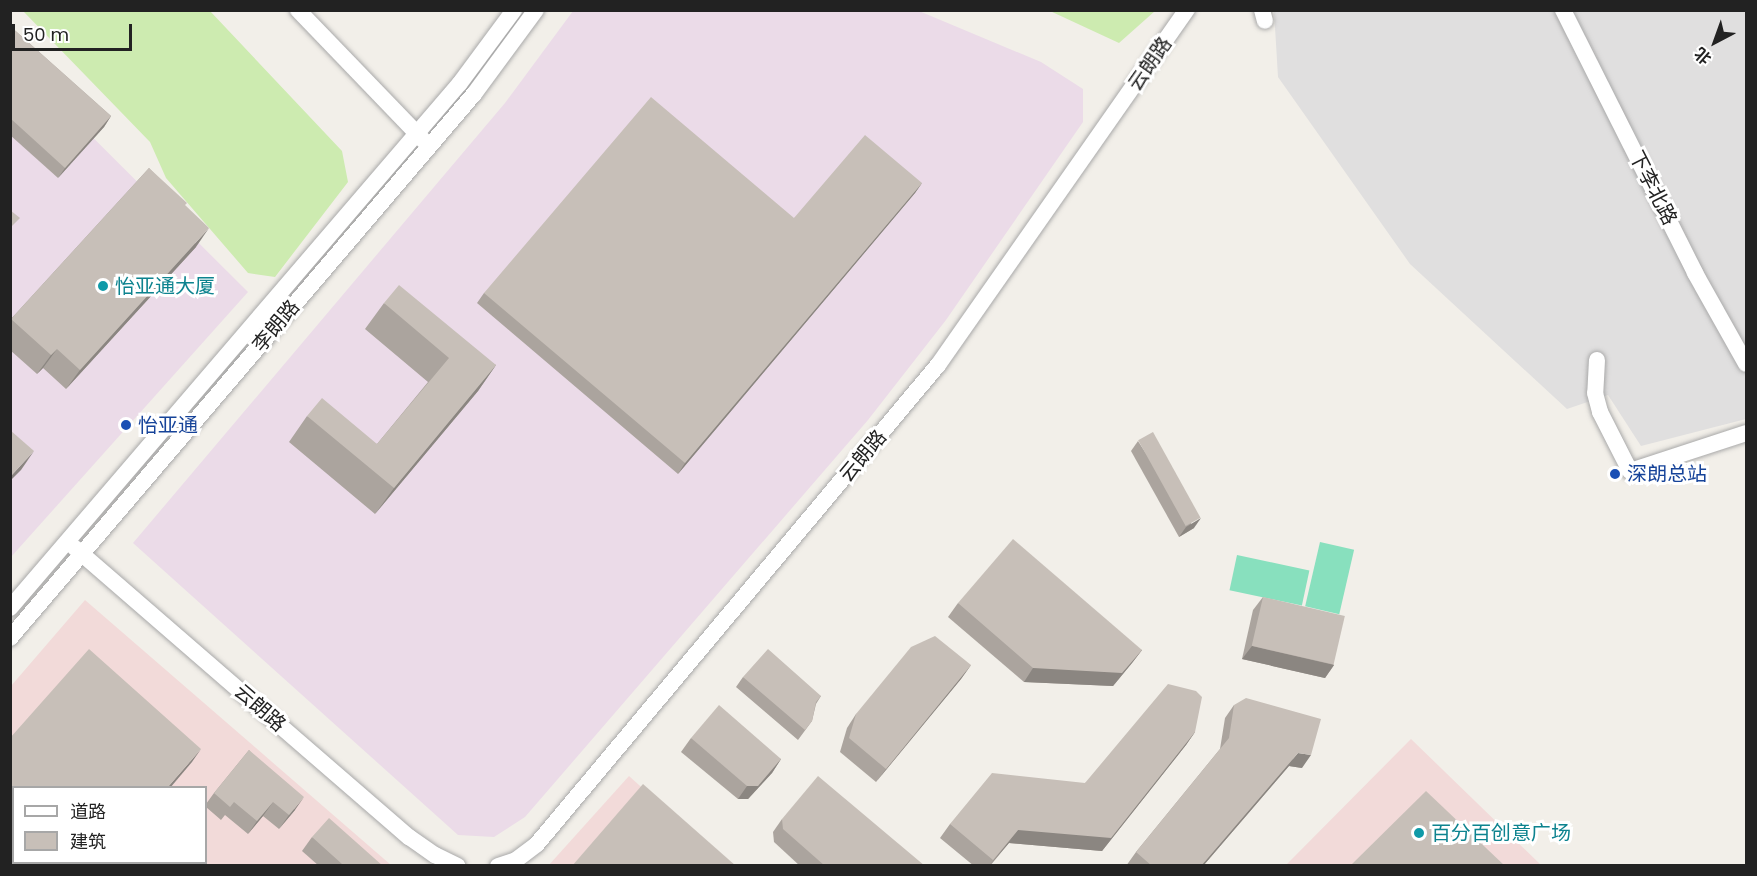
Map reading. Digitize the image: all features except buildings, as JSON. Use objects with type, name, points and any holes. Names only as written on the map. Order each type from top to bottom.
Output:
[{"type":"street","points":[[298,10],[429,146]]},
{"type":"street","name":"李朗路","points":[[10,608],[460,82],[514,10]]},
{"type":"street","name":"李朗路","points":[[10,638],[481,85],[536,10]]},
{"type":"street","name":"云朗路","points":[[498,866],[516,860],[537,844],[931,373],[1187,10]]},
{"type":"street","name":"下李北路","points":[[1563,10],[1695,273],[1746,364]]},
{"type":"street","points":[[1597,360],[1595,393],[1600,412],[1630,471],[1746,433]]},
{"type":"street","name":"云朗路","points":[[67,542],[409,837],[435,855],[458,866]]},
{"type":"shaded area","points":[[573,11],[919,11],[1041,62],[1083,89],[1083,122],[946,320],[868,420],[525,817],[494,837],[458,835],[133,543],[505,103]]},
{"type":"shaded area","points":[[1274,11],[1746,11],[1746,419],[1641,446],[1608,395],[1567,409],[1410,264],[1278,77]]},
{"type":"shaded area","points":[[11,56],[248,292],[11,557]]},
{"type":"shaded area","points":[[85,600],[391,865],[11,866],[11,686]]},
{"type":"shaded area","name":"百分百创意广场","points":[[1411,739],[1541,865],[1285,866]]},
{"type":"shaded area","points":[[629,776],[728,865],[548,866]]},
{"type":"green space","points":[[23,11],[210,11],[342,151],[348,182],[275,277],[248,273],[166,178],[150,142]]},
{"type":"green space","points":[[1050,11],[1155,11],[1119,43]]},
{"type":"green space","points":[[1320,542],[1354,550],[1339,614],[1305,606]]},
{"type":"green space","points":[[1237,555],[1309,570],[1302,606],[1230,590]]},
{"type":"place","name":"怡亚通大厦","points":[[103,286]]},
{"type":"place","name":"怡亚通","points":[[126,425]]},
{"type":"place","name":"深朗总站","points":[[1615,474]]},
{"type":"place","name":"百分百创意广场","points":[[1419,833]]}]
